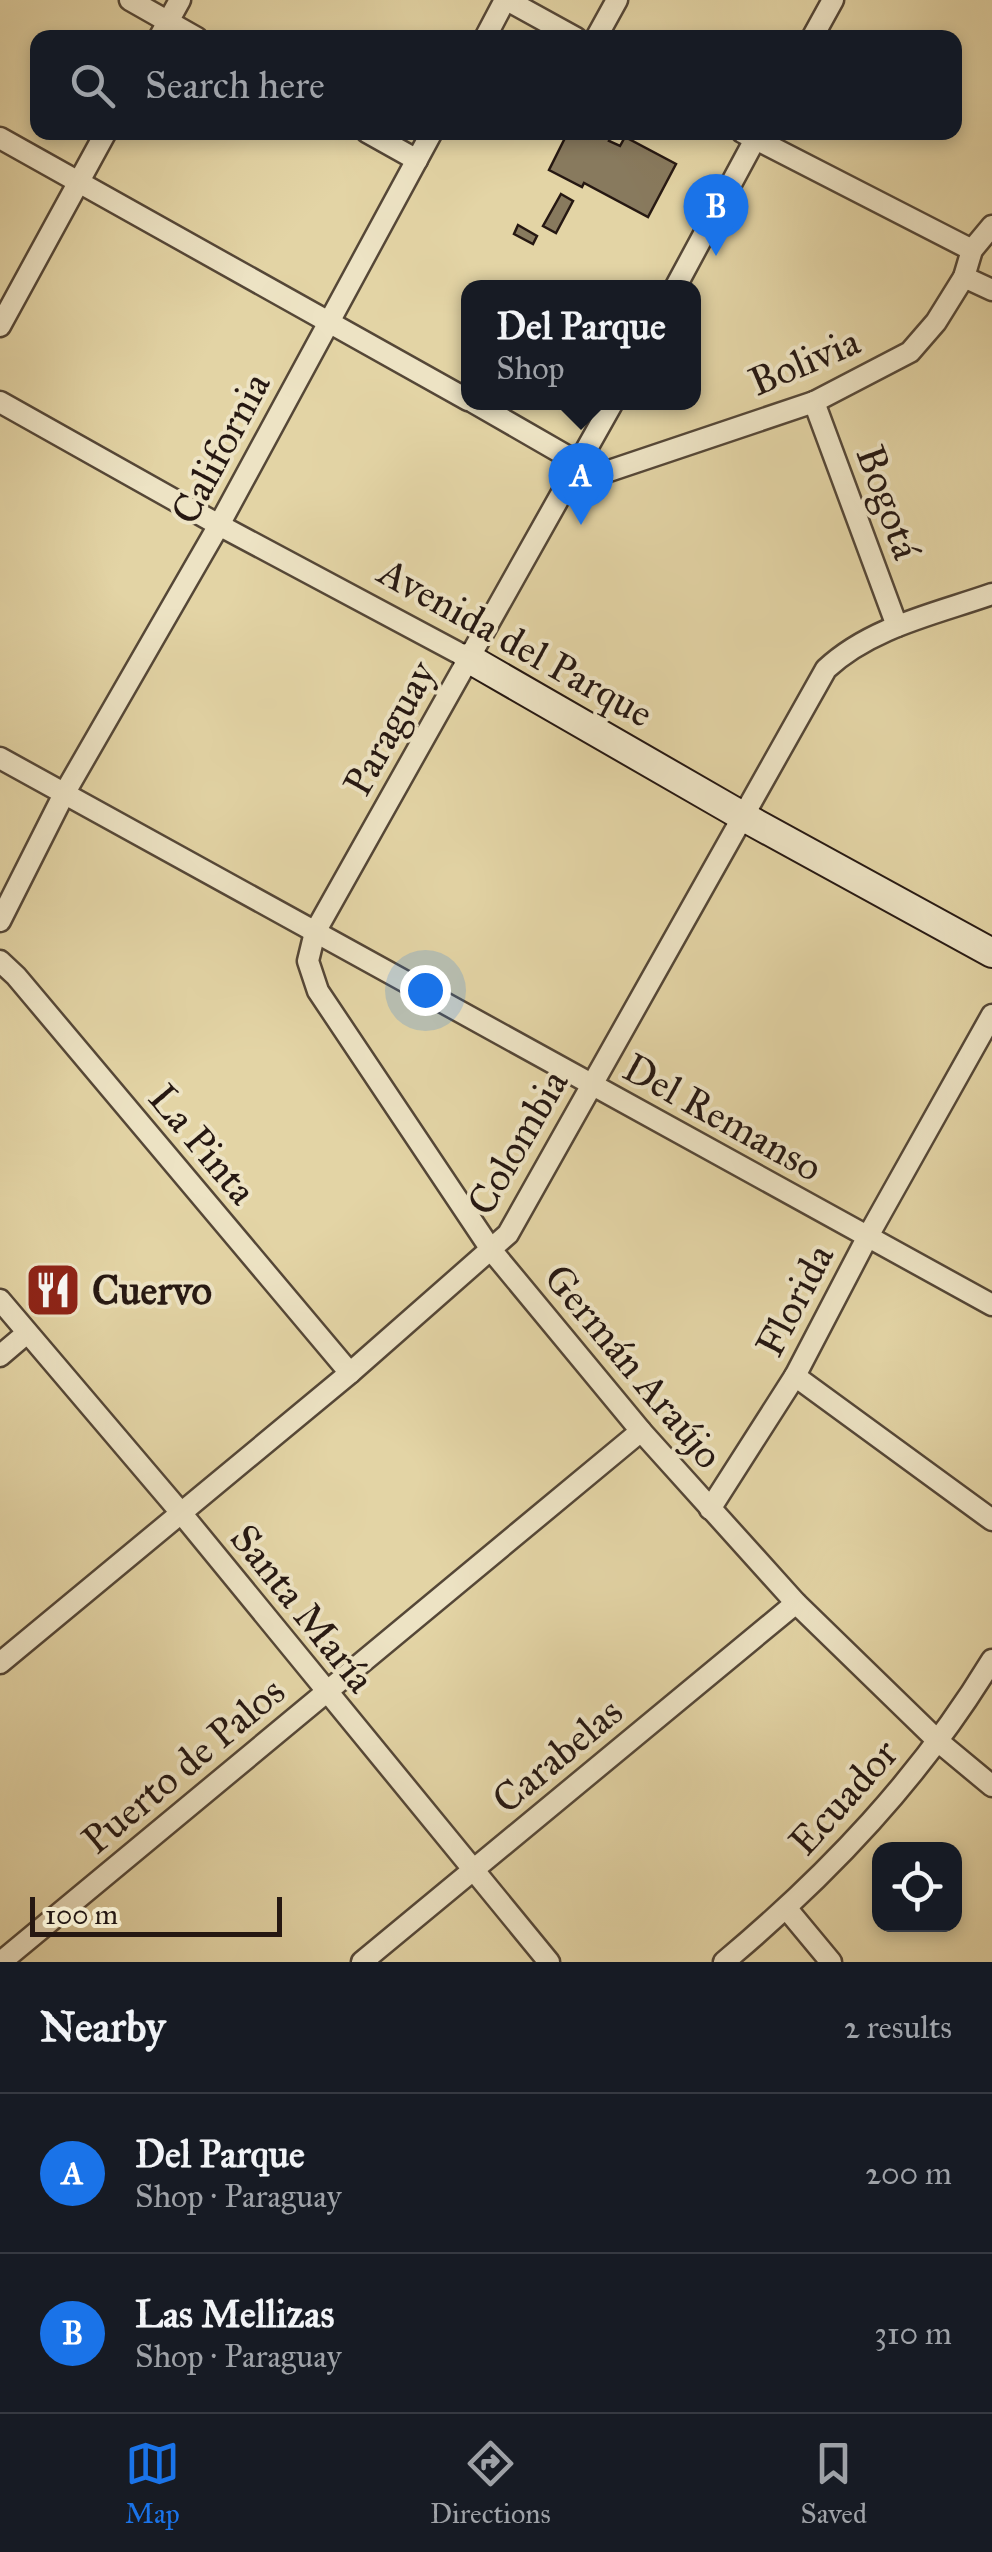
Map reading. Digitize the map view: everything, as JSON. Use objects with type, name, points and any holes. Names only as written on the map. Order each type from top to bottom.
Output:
[{"type":"street","points":[[130,0],[163,29],[180,0]]},
{"type":"street","points":[[489,30],[506,0],[561,30]]},
{"type":"street","points":[[600,30],[617,0]]},
{"type":"street","points":[[816,30],[833,0]]},
{"type":"street","points":[[0,138],[461,395]]},
{"type":"street","points":[[0,326],[102,140]]},
{"type":"street","points":[[381,140],[417,160]]},
{"type":"street","name":"California","points":[[0,921],[64,794],[219,525],[428,140]]},
{"type":"street","points":[[679,280],[749,140]]},
{"type":"street","points":[[762,140],[972,250]]},
{"type":"street","name":"Bolivia","points":[[580,463],[591,470],[606,472],[814,402],[910,352],[936,322],[964,277],[972,250],[991,232]]},
{"type":"street","points":[[964,277],[992,290]]},
{"type":"street","name":"Avenida del Parque","points":[[0,402],[468,658],[744,817],[992,953]]},
{"type":"street","name":"Bogotá","points":[[814,402],[898,626]]},
{"type":"street","points":[[487,410],[580,463]]},
{"type":"street","name":"Paraguay","points":[[315,932],[608,410]]},
{"type":"street","name":"Colombia","points":[[0,1663],[492,1252],[518,1220],[826,669],[856,644],[992,594]]},
{"type":"street","name":"Del Remanso","points":[[0,758],[992,1305]]},
{"type":"street","name":"Germán Araújo","points":[[315,932],[308,961],[318,991],[492,1252],[641,1431],[796,1602],[940,1742],[992,1786]]},
{"type":"street","name":"La Pinta","points":[[0,962],[29,991],[350,1374]]},
{"type":"street","name":"Florida","points":[[710,1509],[795,1376],[992,1014]]},
{"type":"street","name":"Santa María","points":[[0,1300],[182,1514],[549,1962]]},
{"type":"street","points":[[0,1356],[27,1333]]},
{"type":"street","points":[[795,1376],[992,1520]]},
{"type":"street","name":"Puerto de Palos","points":[[1,1962],[641,1431]]},
{"type":"street","name":"Carabelas","points":[[362,1962],[796,1602]]},
{"type":"street","name":"Ecuador","points":[[724,1962],[787,1910],[867,1827],[940,1742],[992,1660]]},
{"type":"street","points":[[787,1910],[831,1962]]},
{"type":"building","points":[[564,140],[610,140],[620,146],[623,140],[631,140],[676,164],[648,217],[584,183],[582,187],[549,170]]},
{"type":"building","points":[[561,194],[573,201],[556,233],[543,226]]},
{"type":"building","points":[[518,225],[537,236],[533,244],[514,234]]},
{"type":"place","name":"Las Mellizas","points":[[716,256]]},
{"type":"place","name":"Del Parque","points":[[581,525]]},
{"type":"place","name":"Cuervo","points":[[53,1290]]}]
